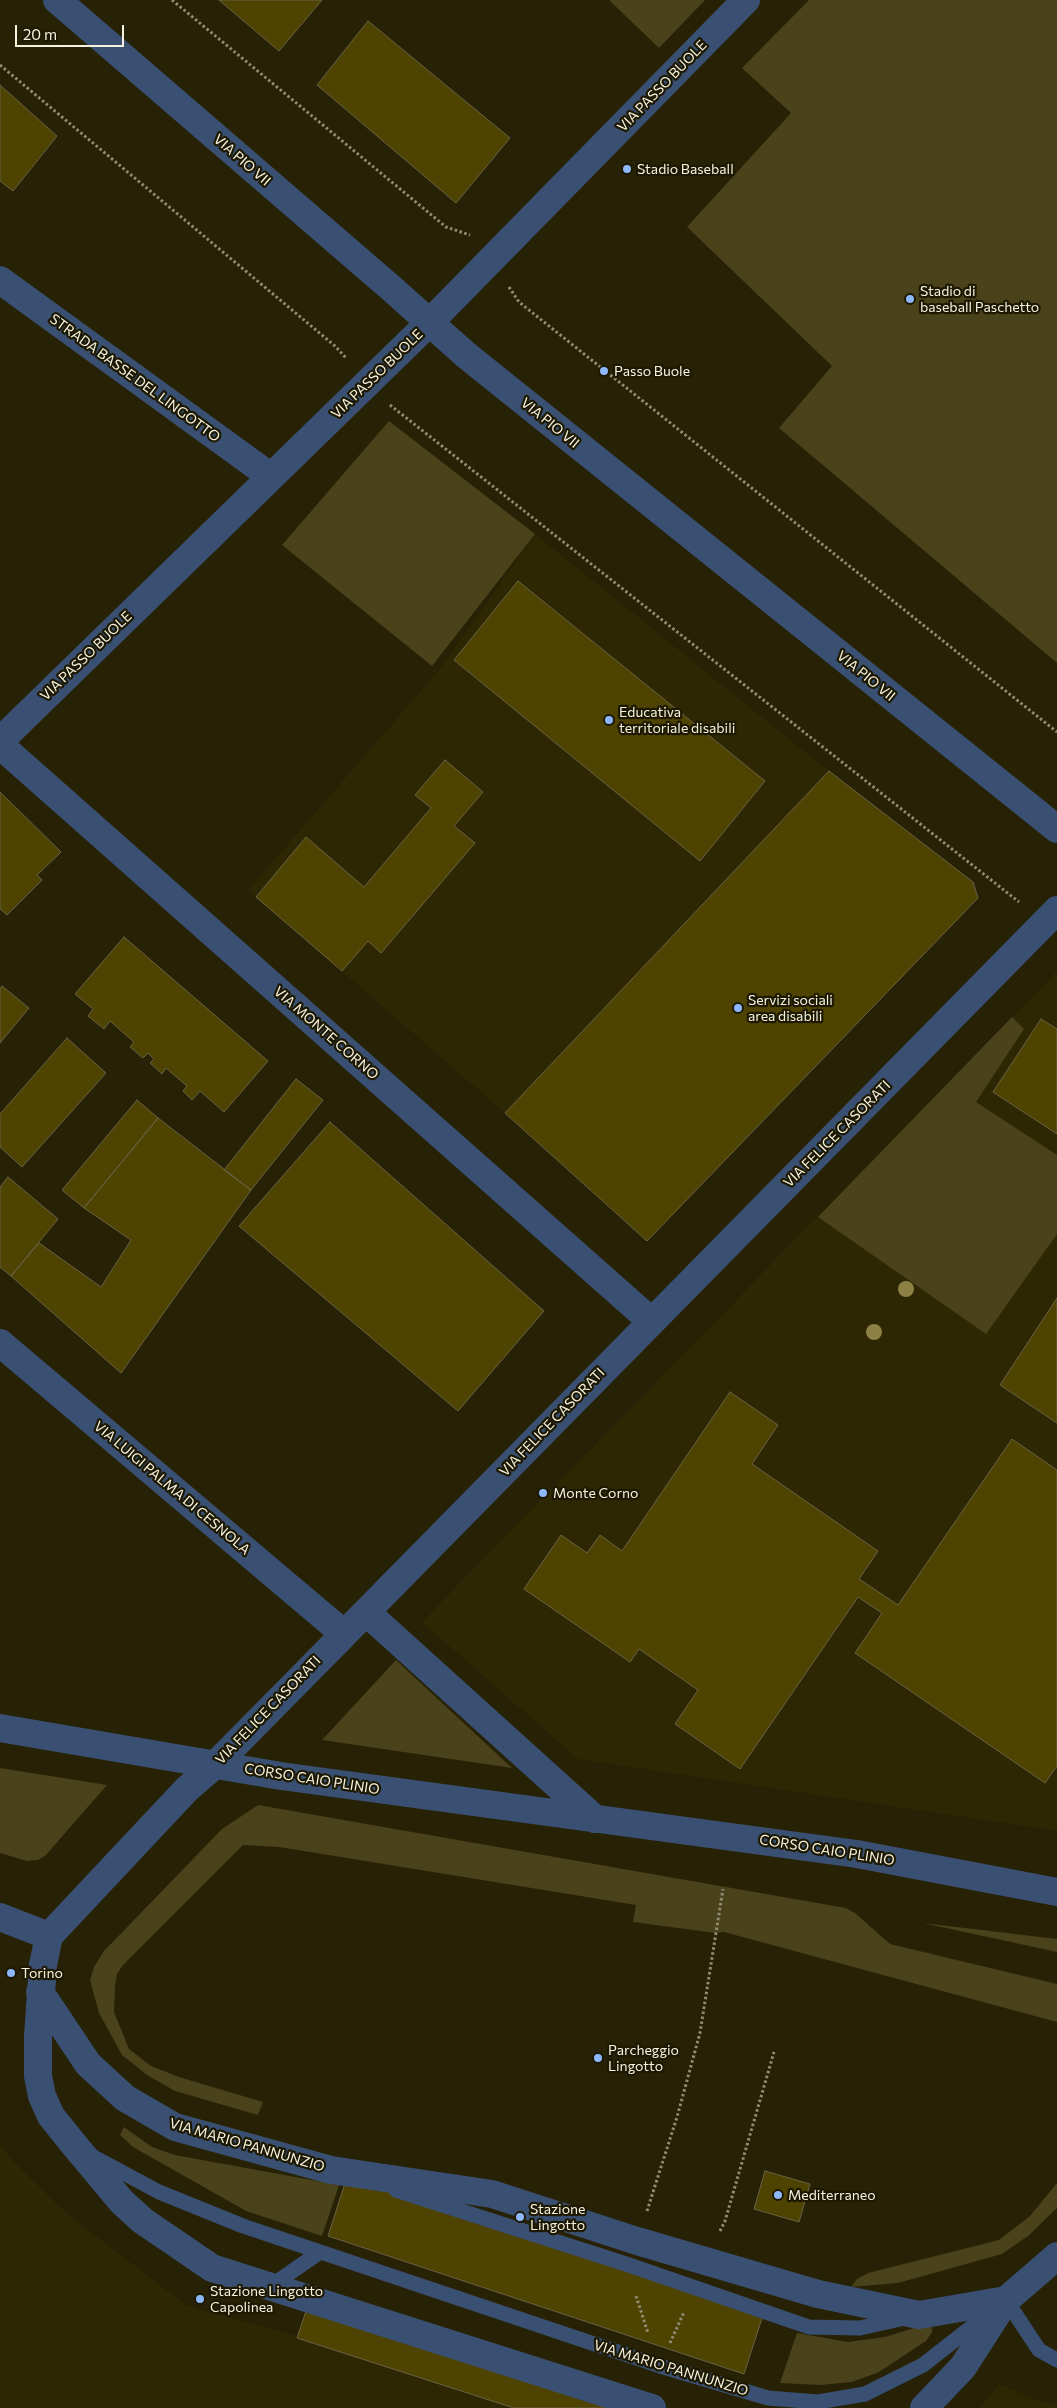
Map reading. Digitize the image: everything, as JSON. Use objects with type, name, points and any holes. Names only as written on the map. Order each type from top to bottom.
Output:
[{"type":"street","name":"VIA PIO VII","points":[[57,0],[391,288],[429,323],[1057,829]]},
{"type":"street","name":"VIA PASSO BUOLE","points":[[0,741],[429,323],[746,0]]},
{"type":"street","name":"STRADA BASSE DEL LINGOTTO","points":[[0,280],[270,476]]},
{"type":"street","name":"VIA MONTE CORNO","points":[[0,745],[651,1321]]},
{"type":"street","name":"VIA FELICE CASORATI","points":[[49,1936],[187,1789],[216,1764],[343,1633],[366,1612],[1052,916]]},
{"type":"street","name":"VIA LUIGI PALMA DI CESNOLA","points":[[0,1342],[343,1633]]},
{"type":"street","points":[[366,1612],[595,1819]]},
{"type":"street","name":"CORSO CAIO PLINIO","points":[[0,1728],[281,1776],[857,1854],[1057,1892]]},
{"type":"street","points":[[0,1917],[49,1936]]},
{"type":"street","name":"VIA MARIO PANNUNZIO","points":[[49,1936],[40,1992],[37,2058],[42,2096],[51,2116],[122,2202],[166,2239],[212,2268],[652,2408]]},
{"type":"street","name":"VIA MARIO PANNUNZIO","points":[[40,1992],[88,2064],[125,2098],[175,2127],[331,2170],[492,2194],[633,2253],[818,2294],[919,2315],[1006,2300]]},
{"type":"street","points":[[924,2408],[963,2367],[1006,2300],[1057,2256]]},
{"type":"lane","name":"VIA MARIO PANNUNZIO","points":[[76,2147],[159,2192],[243,2226],[660,2366],[768,2398],[818,2402],[865,2394],[923,2365],[1006,2300]]},
{"type":"lane","points":[[271,2286],[320,2252]]},
{"type":"lane","points":[[1006,2300],[1038,2350],[1057,2360]]},
{"type":"path","points":[[172,0],[446,227],[472,236],[483,245],[519,302],[1057,732]]},
{"type":"path","points":[[0,65],[335,346],[368,383],[404,416],[1052,916]]},
{"type":"path","points":[[660,2366],[629,2271],[633,2253],[677,2117],[700,2033],[723,1889]]},
{"type":"shaded area","points":[[609,0],[705,0],[659,48]]},
{"type":"shaded area","name":"Stadio di baseball Paschetto","points":[[809,0],[1057,0],[1057,663],[779,428],[832,366],[687,227],[791,113],[742,68]]},
{"type":"shaded area","points":[[389,421],[535,534],[432,666],[282,545]]},
{"type":"shaded area","points":[[535,534],[829,771],[505,1113],[248,890],[439,670]]},
{"type":"shaded area","points":[[1057,971],[1057,1831],[578,1759],[422,1622]]},
{"type":"shaded area","points":[[1012,1017],[1024,1029],[976,1102],[1057,1155],[1057,1234],[986,1334],[818,1217]]},
{"type":"shaded area","points":[[396,1660],[512,1768],[322,1740]]},
{"type":"shaded area","points":[[0,1768],[107,1785],[46,1855],[38,1860],[27,1861],[0,1853]]},
{"type":"shaded area","points":[[258,1805],[846,1908],[855,1913],[890,1944],[1057,1984],[1057,2022],[724,1932],[716,1933],[633,1922],[636,1905],[279,1847],[243,1845],[123,1965],[117,1974],[114,2012],[129,2049],[151,2066],[179,2077],[263,2102],[258,2115],[175,2091],[147,2075],[122,2055],[99,2013],[90,1980],[94,1967],[104,1951],[222,1829]]},
{"type":"shaded area","points":[[923,1923],[1057,1939],[1057,1952]]},
{"type":"shaded area","points":[[124,2127],[152,2147],[175,2155],[339,2185],[322,2236],[246,2211],[133,2147],[120,2135]]},
{"type":"shaded area","points":[[0,2145],[13,2161],[66,2213],[186,2305],[554,2408],[0,2408]]},
{"type":"shaded area","points":[[1057,2183],[1057,2208],[1028,2236],[1002,2254],[898,2283],[851,2287],[857,2279],[868,2273],[999,2240],[1030,2216]]},
{"type":"shaded area","points":[[927,2324],[932,2326],[932,2332],[926,2341],[879,2372],[852,2382],[820,2385],[780,2383],[797,2333],[848,2342],[885,2337]]},
{"type":"shaded area","points":[[999,2384],[1039,2401],[1057,2404],[1057,2408],[980,2408]]},
{"type":"building","points":[[219,0],[322,0],[279,51]]},
{"type":"building","points":[[368,21],[510,138],[456,203],[317,85]]},
{"type":"building","points":[[0,85],[57,136],[13,191],[0,181]]},
{"type":"building","name":"Educativa territoriale disabili","points":[[518,581],[765,781],[700,861],[454,660]]},
{"type":"building","points":[[445,760],[483,792],[454,826],[475,843],[381,953],[368,941],[342,971],[256,897],[306,837],[364,887],[431,808],[415,795]]},
{"type":"building","name":"Servizi sociali area disabili","points":[[829,771],[973,882],[978,898],[647,1241],[505,1113]]},
{"type":"building","points":[[0,792],[61,852],[37,875],[42,880],[7,915],[0,909]]},
{"type":"building","points":[[124,937],[268,1061],[224,1112],[200,1091],[192,1100],[183,1091],[187,1086],[166,1068],[162,1074],[150,1063],[154,1059],[148,1053],[143,1058],[130,1047],[134,1042],[110,1021],[104,1029],[88,1016],[93,1009],[75,994]]},
{"type":"building","points":[[2,986],[29,1008],[0,1043],[0,989]]},
{"type":"building","points":[[1041,1019],[1057,1029],[1057,1134],[993,1092]]},
{"type":"building","points":[[67,1038],[106,1073],[22,1167],[0,1147],[0,1114]]},
{"type":"building","points":[[296,1079],[323,1100],[251,1190],[224,1170]]},
{"type":"building","points":[[137,1100],[158,1118],[84,1208],[62,1190]]},
{"type":"building","points":[[158,1118],[251,1190],[121,1373],[11,1276],[39,1243],[101,1287],[131,1240],[84,1208]]},
{"type":"building","points":[[330,1122],[544,1311],[458,1411],[239,1226]]},
{"type":"building","points":[[8,1177],[58,1219],[11,1276],[0,1267],[0,1187]]},
{"type":"building","points":[[1057,1298],[1057,1423],[1000,1385]]},
{"type":"building","points":[[730,1392],[778,1425],[752,1464],[878,1551],[859,1579],[898,1605],[1012,1439],[1057,1470],[1057,1766],[1045,1783],[855,1653],[882,1613],[858,1597],[740,1769],[675,1724],[698,1690],[639,1649],[630,1662],[524,1589],[561,1535],[587,1553],[600,1535],[622,1551]]},
{"type":"building","points":[[765,2171],[810,2184],[799,2222],[754,2209]]},
{"type":"building","points":[[347,2177],[763,2315],[744,2374],[328,2236]]},
{"type":"building","points":[[308,2305],[627,2408],[514,2408],[297,2338]]},
{"type":"place","name":"Stadio Baseball","points":[[627,169]]},
{"type":"place","name":"Stadio di baseball Paschetto","points":[[910,299]]},
{"type":"place","name":"Passo Buole","points":[[604,371]]},
{"type":"place","name":"Educativa territoriale disabili","points":[[609,720]]},
{"type":"place","name":"Servizi sociali area disabili","points":[[738,1008]]},
{"type":"place","name":"Monte Corno","points":[[543,1493]]},
{"type":"place","name":"Torino","points":[[11,1973]]},
{"type":"place","name":"Parcheggio Lingotto","points":[[598,2058]]},
{"type":"place","name":"Mediterraneo","points":[[778,2195]]},
{"type":"place","name":"Stazione Lingotto","points":[[520,2217]]},
{"type":"place","name":"Stazione Lingotto Capolinea","points":[[200,2299]]}]
